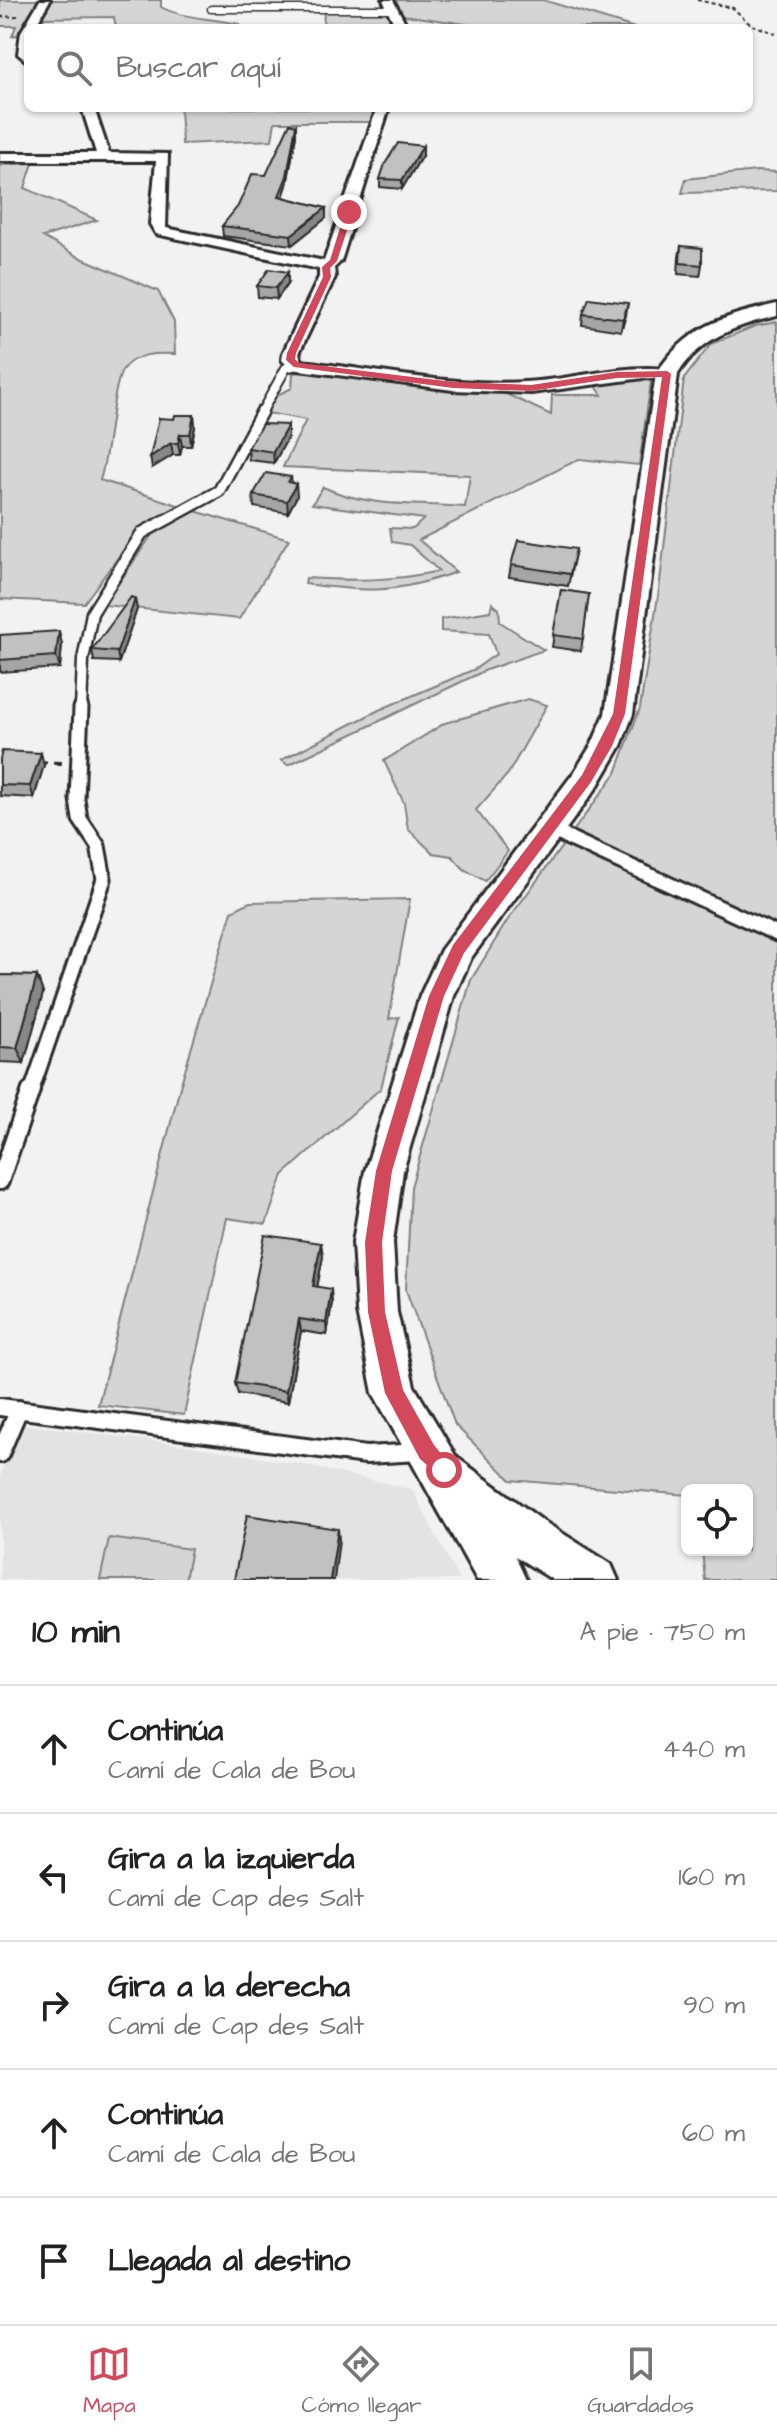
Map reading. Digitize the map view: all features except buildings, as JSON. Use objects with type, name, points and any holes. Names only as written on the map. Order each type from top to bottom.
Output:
[{"type":"street","points":[[30,24],[45,0]]},
{"type":"street","points":[[391,4],[400,24]]},
{"type":"street","points":[[89,112],[103,155]]},
{"type":"street","points":[[326,267],[333,261],[382,112]]},
{"type":"street","points":[[0,157],[163,157],[157,224],[161,231],[326,267]]},
{"type":"street","points":[[326,267],[327,277],[291,353],[290,360],[297,365],[453,385],[531,388],[630,374],[667,374]]},
{"type":"street","points":[[503,1580],[394,1393],[377,1312],[373,1242],[384,1171],[437,996],[458,950],[586,779],[606,746],[619,714],[667,374],[675,358],[701,336],[731,321],[777,310]]},
{"type":"street","points":[[427,1452],[452,1479],[582,1579]]},
{"type":"lane","points":[[211,9],[391,4]]},
{"type":"lane","points":[[0,1181],[104,879],[98,846],[80,819],[77,799],[83,660],[92,613],[142,533],[219,491],[286,368],[297,365]]},
{"type":"lane","points":[[549,829],[777,934]]},
{"type":"lane","points":[[0,1407],[366,1455],[427,1452]]},
{"type":"lane","points":[[0,1454],[19,1409]]},
{"type":"path","points":[[697,0],[733,8],[750,24]]},
{"type":"path","points":[[753,25],[777,34]]},
{"type":"path","points":[[30,761],[61,762],[78,768]]},
{"type":"shaded area","points":[[0,0],[40,0],[21,34],[12,36],[16,26],[0,26]]},
{"type":"shaded area","points":[[50,0],[161,0],[161,7],[178,14],[240,24],[115,24],[114,17],[38,18]]},
{"type":"shaded area","points":[[393,0],[543,0],[622,24],[465,24],[403,15]]},
{"type":"shaded area","points":[[388,10],[396,24],[323,24],[324,11]]},
{"type":"shaded area","points":[[180,112],[375,112],[370,122],[275,122],[272,140],[182,144]]},
{"type":"shaded area","points":[[33,163],[25,188],[97,220],[43,237],[77,256],[158,291],[174,322],[175,354],[140,357],[123,369],[116,390],[100,480],[181,506],[139,529],[84,603],[0,599],[0,165]]},
{"type":"shaded area","points":[[756,171],[777,172],[777,191],[682,193],[686,179]]},
{"type":"shaded area","points":[[777,322],[777,1580],[705,1580],[703,1556],[753,1556],[753,1484],[681,1484],[681,1494],[511,1480],[455,1425],[406,1290],[411,1187],[471,980],[507,921],[616,773],[640,708],[659,590],[684,379],[711,344],[755,326]]},
{"type":"shaded area","points":[[293,373],[502,392],[551,415],[552,395],[602,395],[594,383],[644,377],[651,382],[639,465],[579,459],[419,540],[456,572],[398,588],[346,589],[305,584],[306,578],[373,579],[439,571],[410,545],[392,542],[390,528],[413,529],[424,519],[312,504],[323,487],[375,502],[465,507],[470,475],[283,467],[306,420],[267,413],[275,396],[292,388]]},
{"type":"shaded area","points":[[195,511],[289,539],[239,619],[104,605],[151,536]]},
{"type":"shaded area","points":[[492,603],[499,609],[500,622],[544,650],[486,670],[288,765],[281,760],[379,710],[475,669],[496,654],[489,634],[441,631],[441,619],[490,611]]},
{"type":"shaded area","points":[[528,699],[547,705],[508,774],[476,810],[508,851],[485,881],[464,869],[452,856],[433,853],[408,829],[404,803],[384,761],[445,723]]},
{"type":"shaded area","points":[[410,899],[389,1019],[399,1017],[381,1088],[283,1175],[266,1224],[227,1218],[184,1415],[98,1405],[180,1087],[232,911],[250,902]]},
{"type":"shaded area","points":[[21,1424],[185,1445],[299,1464],[412,1489],[459,1580],[0,1580],[0,1476]]},
{"type":"shaded area","points":[[109,1538],[191,1549],[185,1580],[100,1580]]},
{"type":"route","points":[[349,212],[333,261],[326,267],[327,277],[291,353],[290,360],[297,365],[453,385],[531,388],[617,375],[667,374],[619,714],[606,746],[586,779],[458,950],[437,996],[384,1171],[373,1242],[377,1312],[394,1393],[427,1452],[444,1470]]}]
